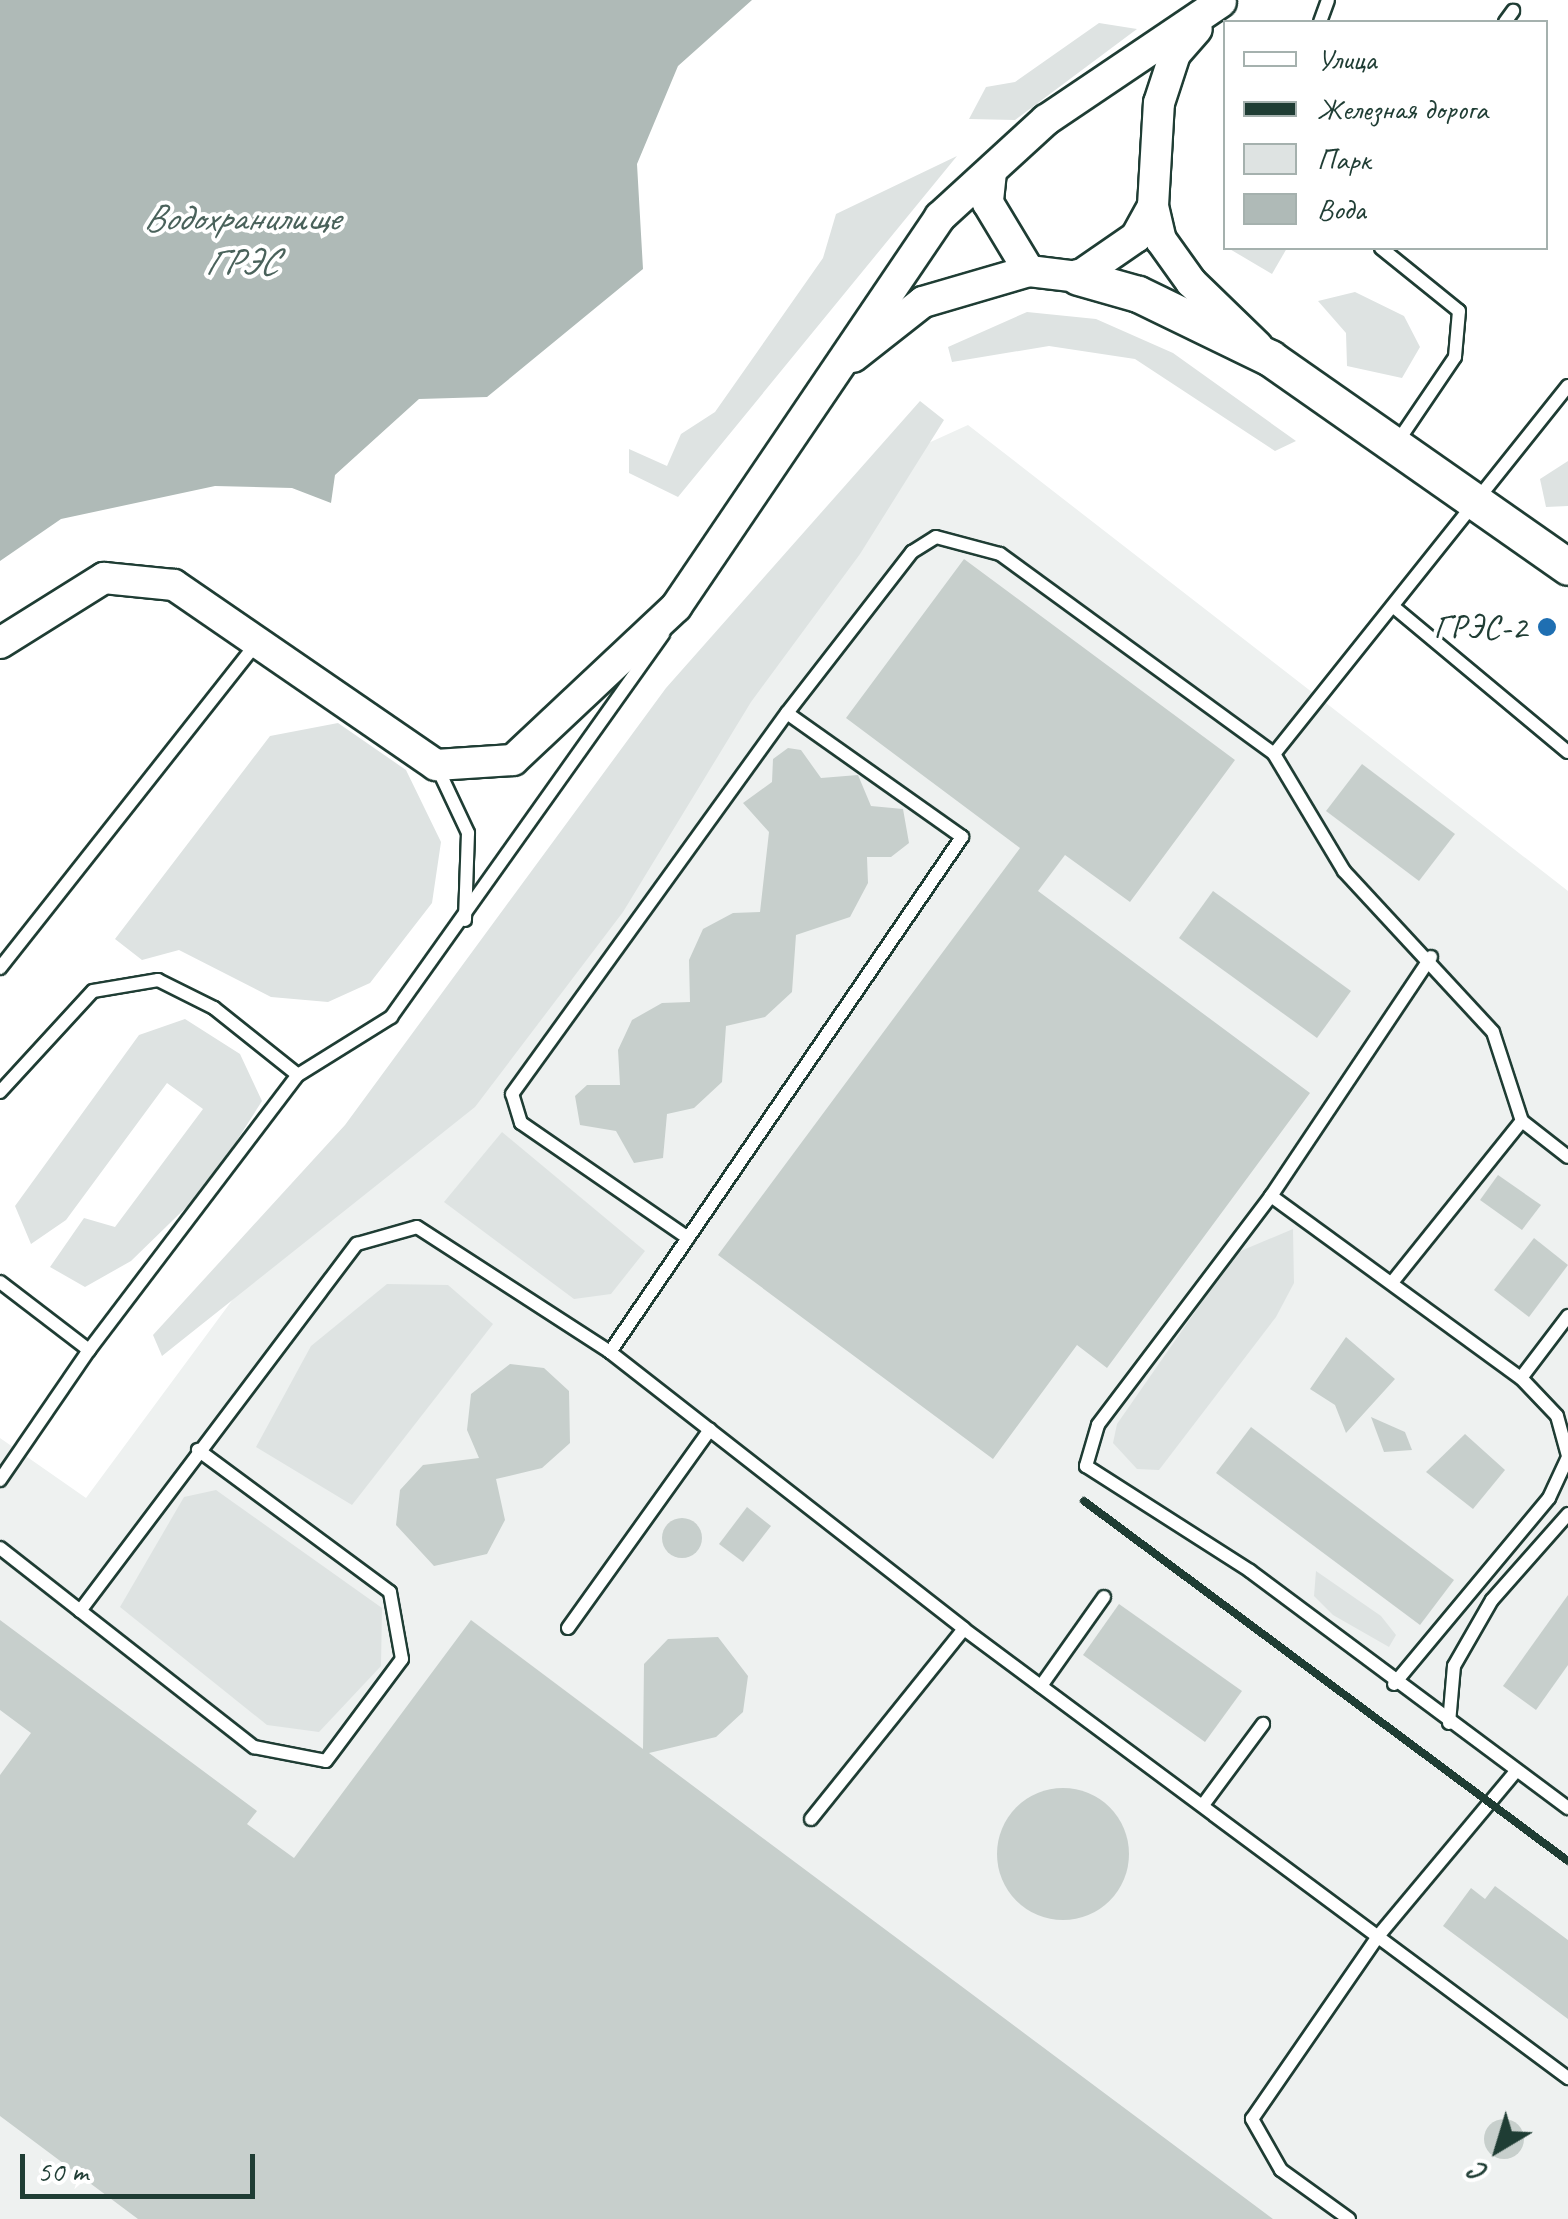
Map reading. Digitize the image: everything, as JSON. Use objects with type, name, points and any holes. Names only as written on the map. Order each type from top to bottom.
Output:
[{"type":"main road","points":[[1078,277],[1138,294],[1270,358],[1568,567]]},
{"type":"street","points":[[0,642],[104,578],[174,585],[260,638],[436,765],[513,760],[676,606],[818,390],[940,217],[1046,120],[1222,1]]},
{"type":"street","points":[[1222,1],[1176,54],[1158,103],[1154,206],[1161,240],[1190,282],[1270,358]]},
{"type":"street","points":[[990,172],[988,204],[1029,271]]},
{"type":"street","points":[[818,390],[923,302],[1029,271],[1078,277],[1136,236],[1154,206]]},
{"type":"lane","points":[[1383,250],[1458,311],[1455,357],[1395,446]]},
{"type":"lane","points":[[1274,754],[1395,608],[1568,386]]},
{"type":"lane","points":[[688,1238],[522,1122],[512,1094],[787,713],[912,552],[936,537],[964,537],[1000,554],[1274,754],[1344,871],[1431,957],[1492,1032],[1522,1121],[1568,1157]]},
{"type":"lane","points":[[0,1480],[89,1350],[298,1075],[391,1017],[646,668],[676,606]]},
{"type":"lane","points":[[1395,608],[1568,752]]},
{"type":"lane","points":[[0,968],[260,638]]},
{"type":"lane","points":[[610,1352],[962,837],[787,713]]},
{"type":"lane","points":[[436,765],[468,833],[464,920]]},
{"type":"lane","points":[[1431,957],[1271,1196],[1098,1426],[1086,1466],[1250,1571],[1394,1684],[1568,1808]]},
{"type":"lane","points":[[0,1092],[93,991],[158,980],[214,1008],[298,1075]]},
{"type":"lane","points":[[1394,1280],[1522,1121]]},
{"type":"lane","points":[[1271,1196],[1394,1280],[1521,1378],[1557,1416],[1568,1457],[1549,1498],[1394,1684]]},
{"type":"lane","points":[[80,1611],[357,1244],[417,1226],[610,1352],[964,1629],[1568,2078]]},
{"type":"lane","points":[[0,1282],[89,1350]]},
{"type":"lane","points":[[1521,1378],[1568,1316]]},
{"type":"lane","points":[[568,1628],[710,1430]]},
{"type":"lane","points":[[0,1548],[254,1747],[326,1760],[402,1660],[390,1592],[198,1450]]},
{"type":"lane","points":[[1450,1723],[1454,1666],[1492,1600],[1568,1514]]},
{"type":"lane","points":[[1041,1686],[1104,1597]]},
{"type":"lane","points":[[811,1819],[964,1629]]},
{"type":"lane","points":[[1202,1804],[1263,1724]]},
{"type":"lane","points":[[1349,2219],[1281,2170],[1252,2119],[1380,1935],[1516,1770]]},
{"type":"shaded area","points":[[968,425],[1568,891],[1568,2219],[0,2219],[0,1438],[86,1498],[338,1157],[913,450]]},
{"type":"green space","points":[[1099,23],[1137,29],[1015,120],[969,119],[986,87],[1015,82]]},
{"type":"green space","points":[[957,156],[678,497],[629,473],[629,449],[667,466],[681,434],[715,412],[823,258],[836,214]]},
{"type":"green space","points":[[1231,250],[1286,250],[1272,274]]},
{"type":"green space","points":[[1355,292],[1404,316],[1420,347],[1402,378],[1347,366],[1346,333],[1318,301]]},
{"type":"green space","points":[[1027,312],[1096,319],[1173,353],[1296,441],[1275,451],[1135,359],[1049,346],[952,362],[948,347]]},
{"type":"green space","points":[[920,401],[944,420],[860,554],[751,702],[623,912],[475,1107],[162,1356],[153,1335],[345,1125],[666,688]]},
{"type":"green space","points":[[1568,461],[1568,506],[1546,507],[1540,479]]},
{"type":"green space","points":[[338,723],[406,770],[441,842],[432,903],[370,983],[328,1002],[271,997],[179,950],[142,960],[115,939],[270,736]]},
{"type":"green space","points":[[185,1019],[240,1054],[262,1101],[208,1186],[131,1261],[85,1287],[50,1267],[84,1218],[115,1227],[203,1109],[167,1083],[66,1220],[31,1244],[15,1206],[139,1035]]},
{"type":"green space","points":[[502,1132],[645,1251],[611,1294],[574,1299],[444,1202]]},
{"type":"green space","points":[[1293,1229],[1294,1283],[1276,1317],[1159,1470],[1137,1469],[1113,1443],[1117,1424],[1236,1253]]},
{"type":"green space","points":[[387,1284],[448,1285],[493,1324],[352,1505],[256,1447],[311,1346]]},
{"type":"green space","points":[[216,1490],[382,1608],[381,1666],[319,1732],[267,1725],[120,1607],[184,1497]]},
{"type":"green space","points":[[1316,1571],[1381,1616],[1396,1635],[1389,1647],[1333,1615],[1314,1596]]},
{"type":"water","name":"Водохранилище ГРЭС","points":[[0,0],[752,0],[678,66],[637,164],[643,269],[487,397],[419,399],[335,475],[331,503],[292,488],[215,486],[61,519],[0,561]]},
{"type":"building","points":[[964,559],[1235,760],[1130,902],[1065,855],[1038,891],[1310,1093],[1107,1368],[1077,1345],[993,1459],[718,1255],[1020,848],[846,718]]},
{"type":"building","points":[[788,748],[801,750],[821,778],[858,775],[871,806],[903,809],[909,843],[891,857],[867,857],[868,883],[850,917],[796,935],[792,992],[765,1017],[726,1026],[722,1082],[694,1108],[667,1114],[663,1158],[634,1163],[616,1131],[580,1125],[575,1096],[587,1085],[620,1085],[618,1050],[632,1020],[662,1003],[690,1002],[689,960],[703,929],[733,913],[760,912],[769,832],[743,803],[772,782],[773,759]]},
{"type":"building","points":[[1362,764],[1455,834],[1419,881],[1326,811]]},
{"type":"building","points":[[1213,891],[1351,991],[1317,1038],[1179,938]]},
{"type":"building","points":[[1498,1175],[1541,1205],[1522,1230],[1480,1200]]},
{"type":"building","points":[[1534,1238],[1568,1265],[1529,1317],[1494,1290]]},
{"type":"building","points":[[1346,1337],[1395,1379],[1346,1433],[1335,1405],[1310,1389]]},
{"type":"building","points":[[510,1364],[544,1368],[569,1391],[570,1443],[542,1468],[496,1479],[505,1520],[487,1554],[434,1566],[396,1525],[400,1490],[423,1465],[479,1458],[467,1430],[471,1394]]},
{"type":"building","points":[[1371,1417],[1405,1432],[1412,1450],[1384,1452]]},
{"type":"building","points":[[1251,1427],[1454,1580],[1420,1625],[1216,1473]]},
{"type":"building","points":[[1465,1434],[1505,1470],[1473,1509],[1426,1472]]},
{"type":"building","points":[[747,1507],[771,1526],[743,1562],[719,1544]]},
{"type":"building","points":[[682,1518],[696,1524],[702,1538],[696,1552],[682,1558],[668,1552],[662,1538],[668,1524]]},
{"type":"building","points":[[1568,1595],[1568,1665],[1536,1710],[1503,1686]]},
{"type":"building","points":[[1119,1604],[1242,1691],[1205,1742],[1083,1655]]},
{"type":"building","points":[[0,1620],[257,1811],[247,1824],[294,1858],[471,1620],[643,1749],[644,1664],[668,1639],[718,1637],[748,1676],[743,1712],[716,1737],[649,1753],[1273,2219],[138,2219],[0,2116],[0,1775],[31,1733],[0,1710]]},
{"type":"building","points":[[1063,1788],[1088,1793],[1110,1807],[1124,1829],[1129,1854],[1124,1879],[1110,1901],[1088,1915],[1063,1920],[1038,1915],[1016,1901],[1002,1879],[997,1854],[1002,1829],[1016,1807],[1038,1793]]},
{"type":"building","points":[[1495,1886],[1568,1940],[1568,2019],[1443,1926],[1471,1888],[1485,1899]]},
{"type":"building","points":[[1504,2119],[1518,2125],[1524,2139],[1518,2153],[1504,2159],[1490,2153],[1484,2139],[1490,2125]]},
{"type":"railway","points":[[1084,1501],[1568,1861]]},
{"type":"place","name":"ГРЭС-2","points":[[1547,627]]}]
